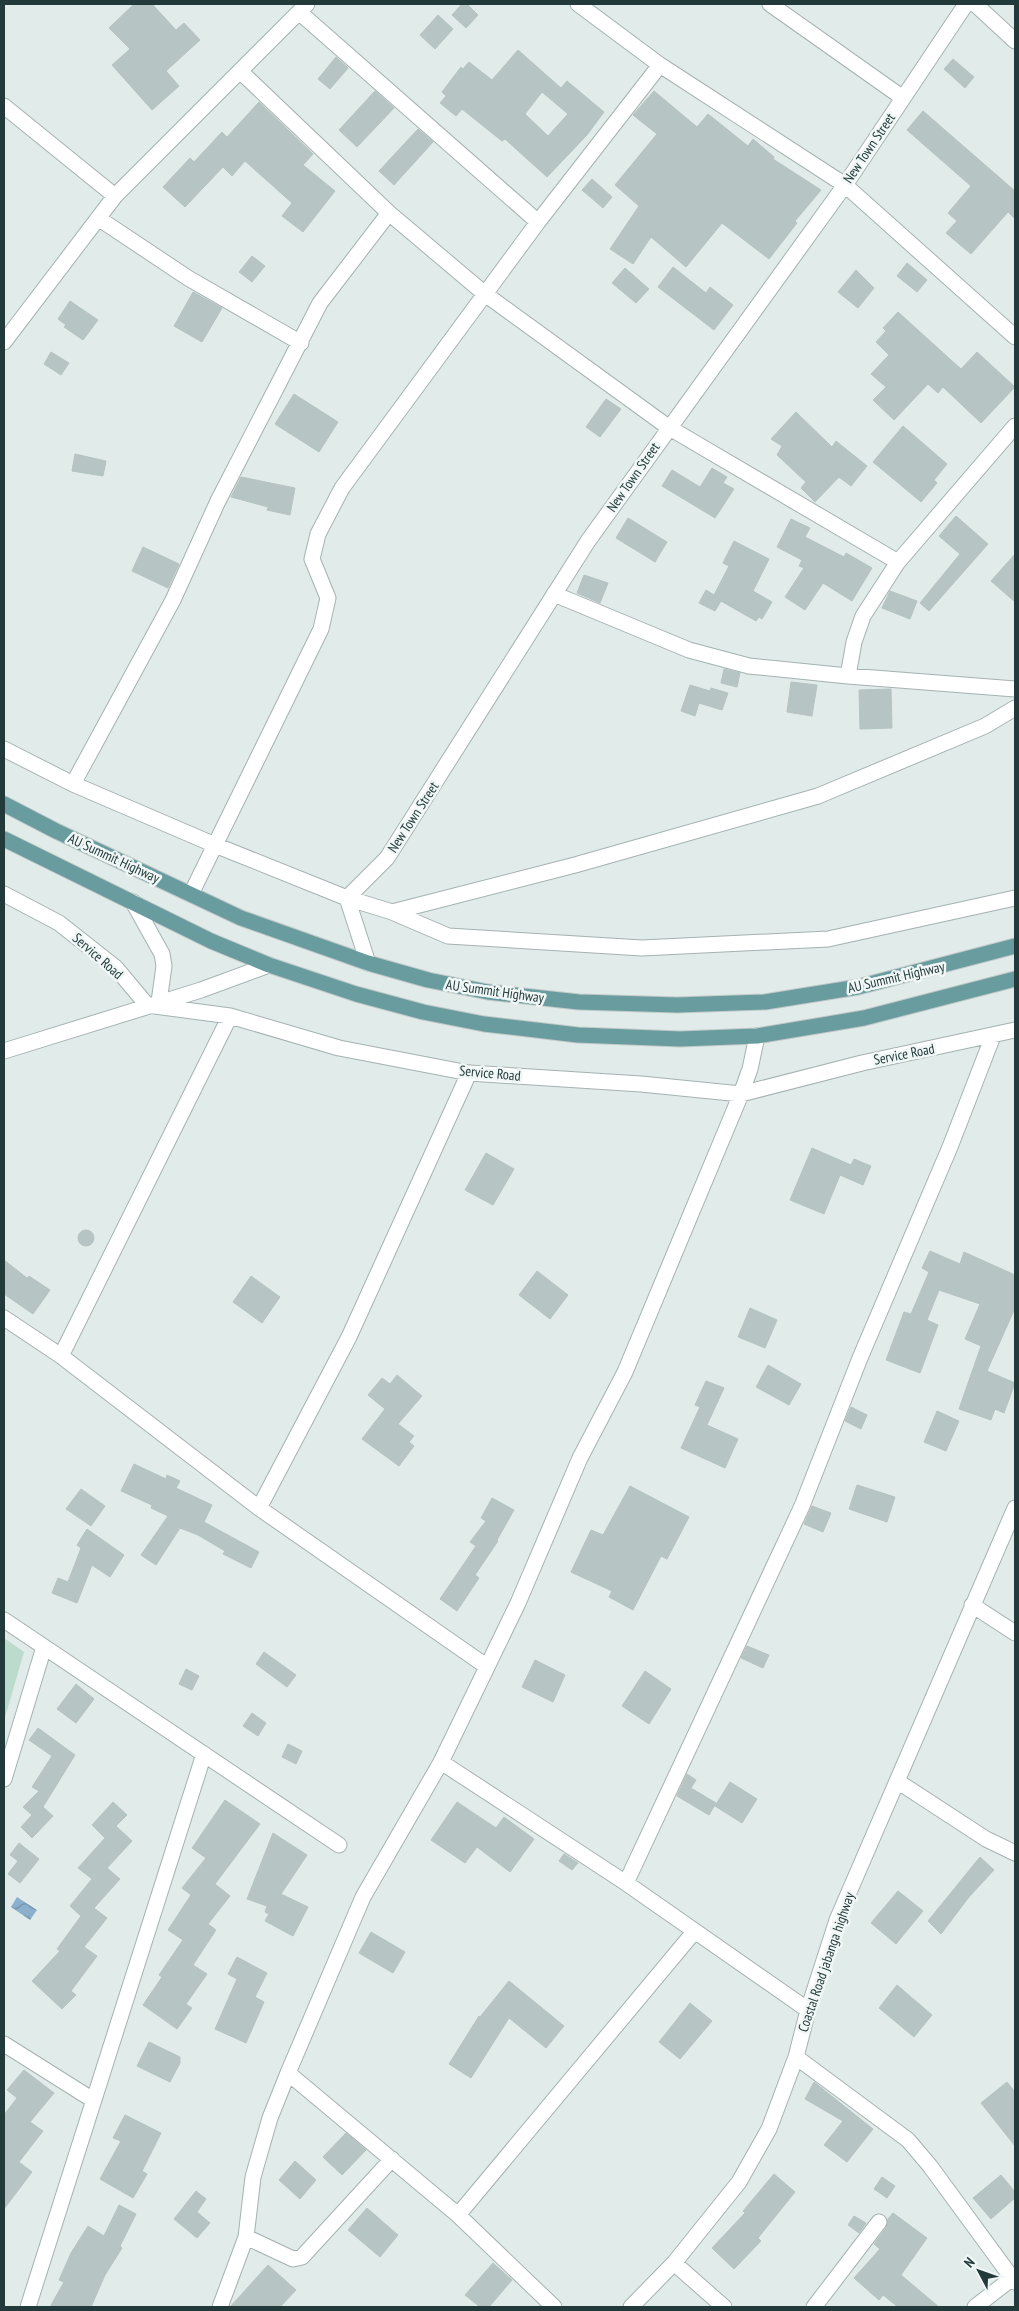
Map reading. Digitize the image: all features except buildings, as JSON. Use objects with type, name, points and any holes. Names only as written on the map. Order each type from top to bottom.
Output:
[{"type":"main road","name":"AU Summit Highway","points":[[4,804],[56,831],[241,918],[368,964],[428,980],[488,992],[580,1002],[677,1005],[765,1002],[858,987],[1015,946]]},
{"type":"main road","points":[[4,839],[211,941],[269,965],[356,994],[423,1012],[484,1024],[578,1035],[680,1039],[757,1036],[864,1018],[1015,978]]},
{"type":"street","points":[[578,4],[660,65],[845,185],[1015,337]]},
{"type":"street","points":[[770,4],[903,98]]},
{"type":"street","name":"New Town Street","points":[[347,898],[387,858],[588,541],[668,427],[845,185],[966,4]]},
{"type":"street","points":[[975,4],[1015,41]]},
{"type":"street","points":[[4,340],[115,196],[303,8],[538,222]]},
{"type":"street","points":[[191,894],[321,629],[328,598],[312,559],[318,534],[342,488],[538,222],[660,65]]},
{"type":"street","points":[[240,70],[389,213],[485,294],[668,427],[898,562]]},
{"type":"street","points":[[4,106],[115,196]]},
{"type":"street","points":[[72,784],[173,600],[218,501],[320,303],[389,213]]},
{"type":"street","points":[[98,218],[188,278],[301,343]]},
{"type":"street","points":[[848,676],[854,642],[863,616],[898,562],[1015,426]]},
{"type":"street","points":[[554,594],[688,650],[749,666],[1015,689]]},
{"type":"street","points":[[392,912],[575,865],[818,796],[985,726],[1015,708]]},
{"type":"street","points":[[4,749],[72,784],[215,845],[347,898],[392,912],[448,936],[642,948],[828,939],[1015,898]]},
{"type":"street","name":"Service Road","points":[[4,894],[59,923],[116,968],[153,1004],[230,1016],[339,1048],[469,1073],[641,1084],[741,1094],[862,1062],[1015,1030]]},
{"type":"street","points":[[347,898],[368,964]]},
{"type":"street","points":[[133,902],[162,954],[164,966],[153,1004]]},
{"type":"street","points":[[4,1051],[201,990],[269,965]]},
{"type":"street","points":[[61,1356],[230,1016]]},
{"type":"street","points":[[220,2307],[246,2237],[253,2177],[270,2118],[288,2073],[363,1897],[441,1762],[518,1603],[602,1411],[625,1372],[741,1094],[750,1069],[757,1036]]},
{"type":"street","points":[[626,1883],[802,1506],[860,1358],[950,1146],[993,1036]]},
{"type":"street","points":[[258,1508],[349,1337],[469,1073]]},
{"type":"street","points":[[4,1318],[61,1356],[258,1508],[445,1640],[486,1666]]},
{"type":"street","name":"Coastal Road jabanga highway","points":[[632,2307],[674,2263],[739,2182],[769,2129],[796,2057],[808,2010],[837,1920],[972,1605],[1015,1511]]},
{"type":"street","points":[[972,1605],[1015,1634]]},
{"type":"street","points":[[4,1620],[339,1845]]},
{"type":"street","points":[[4,1779],[44,1647]]},
{"type":"street","points":[[28,2307],[204,1754]]},
{"type":"street","points":[[441,1762],[626,1883],[808,2010]]},
{"type":"street","points":[[897,1781],[986,1839],[1015,1853]]},
{"type":"street","points":[[458,2215],[694,1932]]},
{"type":"street","points":[[4,2044],[93,2100]]},
{"type":"street","points":[[796,2057],[908,2140],[930,2166],[1014,2279],[976,2307]]},
{"type":"street","points":[[288,2073],[458,2215],[554,2307]]},
{"type":"street","points":[[246,2237],[293,2259],[302,2258],[392,2159]]},
{"type":"street","points":[[814,2307],[879,2222]]},
{"type":"street","points":[[674,2263],[724,2307]]},
{"type":"green space","points":[[4,1638],[24,1652],[4,1721]]},
{"type":"water","points":[[17,1897],[37,1910],[30,1920],[11,1907]]}]
